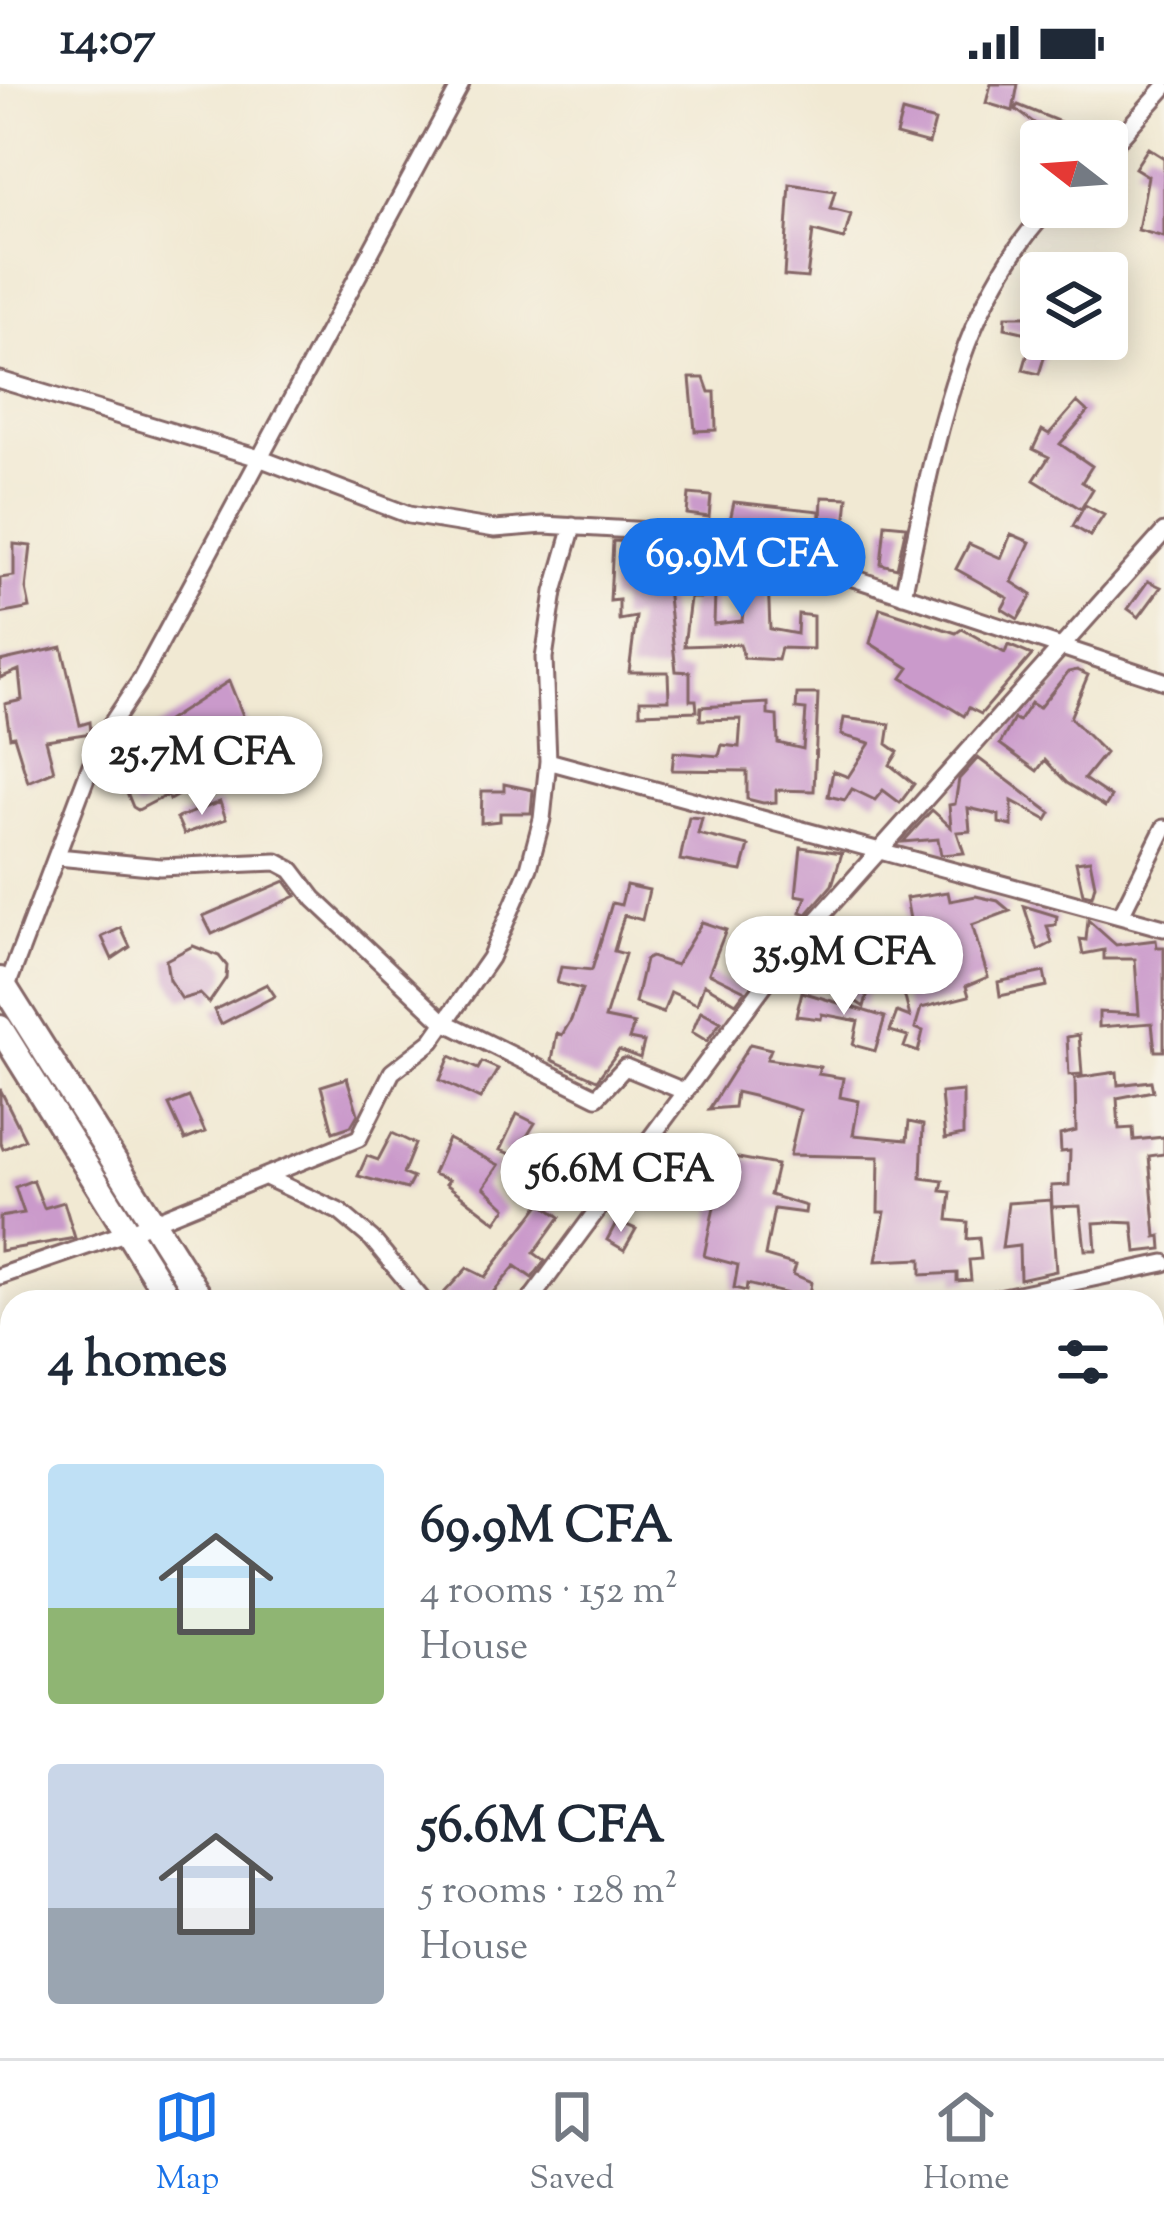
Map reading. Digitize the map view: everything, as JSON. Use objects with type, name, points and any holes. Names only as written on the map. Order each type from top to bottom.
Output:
[{"type":"highway","points":[[3,984],[196,1290]]},
{"type":"highway","points":[[0,1028],[164,1290]]},
{"type":"street","points":[[3,984],[58,857],[100,741],[140,681],[461,84]]},
{"type":"street","points":[[1128,128],[1164,88]]},
{"type":"street","points":[[903,595],[944,415],[985,309],[1009,264],[1036,228]]},
{"type":"street","points":[[0,380],[259,458],[409,515],[495,529],[573,526],[669,532],[903,595],[1164,681]]},
{"type":"street","points":[[0,1276],[128,1232],[359,1138],[392,1072],[432,1041],[490,958],[530,868],[542,819],[548,760],[544,658],[554,592],[573,526]]},
{"type":"street","points":[[538,1290],[682,1090],[874,851],[1164,532]]},
{"type":"street","points":[[548,760],[1164,928]]},
{"type":"street","points":[[1121,915],[1164,828]]},
{"type":"street","points":[[58,857],[160,867],[277,862],[443,1022],[598,1097],[626,1067],[682,1090]]},
{"type":"street","points":[[268,1178],[340,1212],[372,1239],[414,1290]]},
{"type":"street","points":[[1037,1290],[1164,1263]]},
{"type":"building","points":[[991,84],[1018,84],[1013,111],[986,103]]},
{"type":"building","points":[[1018,105],[1055,120],[1030,120],[1015,109]]},
{"type":"building","points":[[902,112],[935,121],[929,144],[896,135]]},
{"type":"building","points":[[1148,148],[1164,158],[1164,237],[1138,230],[1148,176],[1135,168]]},
{"type":"building","points":[[790,184],[835,191],[830,209],[851,214],[844,239],[813,231],[807,278],[784,276]]},
{"type":"building","points":[[1006,316],[1020,316],[1020,331],[1005,328]]},
{"type":"building","points":[[1026,360],[1043,360],[1039,374],[1023,370]]},
{"type":"building","points":[[690,378],[704,378],[709,392],[715,392],[716,430],[695,431]]},
{"type":"building","points":[[1077,402],[1088,412],[1060,444],[1092,466],[1082,482],[1093,489],[1081,509],[1034,480],[1049,457],[1033,449],[1042,430],[1049,434]]},
{"type":"building","points":[[689,494],[711,496],[709,517],[687,514]]},
{"type":"building","points":[[822,497],[848,498],[845,526],[821,522]]},
{"type":"building","points":[[734,502],[820,511],[819,532],[810,531],[809,548],[782,547],[770,534],[729,525]]},
{"type":"building","points":[[1085,505],[1104,515],[1090,536],[1073,526]]},
{"type":"building","points":[[885,524],[906,526],[897,568],[881,564]]},
{"type":"building","points":[[1011,534],[1030,542],[1012,582],[1032,595],[1018,619],[1002,609],[1008,598],[956,569],[969,544],[1001,558]]},
{"type":"building","points":[[613,541],[630,542],[630,553],[653,558],[655,577],[666,578],[676,671],[690,672],[690,700],[696,700],[697,711],[640,713],[640,700],[669,700],[668,672],[629,672],[636,617],[619,620],[619,600],[610,601]]},
{"type":"building","points":[[14,544],[31,546],[26,589],[30,608],[0,614],[0,578],[14,576]]},
{"type":"building","points":[[702,578],[768,580],[770,629],[797,634],[798,614],[813,616],[813,649],[781,648],[778,660],[744,658],[740,644],[684,646],[690,598],[701,598]],"holes":[[[715,593],[745,595],[742,621],[714,624]]]},
{"type":"building","points":[[1148,581],[1161,587],[1139,617],[1128,609]]},
{"type":"building","points":[[880,608],[956,633],[962,629],[1005,653],[1008,645],[1032,655],[981,714],[969,708],[964,716],[902,678],[909,668],[870,643]]},
{"type":"building","points":[[62,647],[80,725],[90,722],[91,733],[46,740],[54,771],[28,782],[14,736],[10,737],[5,704],[22,700],[19,670],[0,678],[0,661]]},
{"type":"building","points":[[1068,672],[1088,675],[1070,718],[1105,753],[1084,779],[1111,797],[1105,807],[1067,783],[1045,760],[1037,771],[1000,744],[1014,719],[1019,721],[1031,703],[1039,708]]},
{"type":"building","points":[[229,681],[246,723],[199,746],[214,775],[169,800],[167,795],[138,810],[133,807],[122,780],[163,759],[150,732]]},
{"type":"building","points":[[797,694],[818,694],[814,791],[776,790],[776,802],[763,803],[747,799],[747,771],[672,770],[674,752],[719,756],[722,745],[739,747],[741,719],[700,720],[701,707],[768,703],[768,715],[777,716],[778,743],[803,749],[806,710],[796,709]]},
{"type":"building","points":[[844,718],[890,724],[887,744],[898,752],[890,765],[914,784],[900,803],[883,790],[875,800],[852,789],[845,800],[828,796],[833,771],[848,777],[870,743],[841,735]]},
{"type":"building","points":[[978,758],[1051,813],[1047,820],[1012,801],[1012,826],[999,823],[999,815],[968,808],[970,831],[957,832],[964,853],[941,855],[938,839],[903,842],[932,810],[951,827],[949,805],[955,804],[959,779]]},
{"type":"building","points":[[504,784],[533,790],[531,813],[500,813],[500,821],[481,823],[482,791],[504,791]]},
{"type":"building","points":[[220,802],[226,819],[184,834],[177,818]]},
{"type":"building","points":[[689,817],[702,818],[698,834],[749,846],[742,871],[680,860]]},
{"type":"building","points":[[801,847],[842,853],[832,885],[807,914],[801,912],[806,897],[796,895]]},
{"type":"building","points":[[1090,860],[1095,885],[1092,896],[1083,894],[1076,862]]},
{"type":"building","points":[[285,881],[296,896],[212,934],[203,916]]},
{"type":"building","points":[[626,885],[649,890],[642,920],[624,915],[614,951],[625,954],[605,1018],[634,1024],[629,1039],[644,1042],[640,1058],[619,1050],[597,1080],[552,1060],[557,1033],[562,1035],[571,1020],[582,989],[557,983],[561,967],[592,970],[612,903],[621,905]]},
{"type":"building","points":[[948,892],[950,901],[976,896],[998,901],[1010,911],[972,925],[988,977],[966,986],[969,996],[921,1008],[915,1028],[923,1031],[918,1052],[904,1047],[908,1036],[890,1031],[897,1012],[910,1017],[901,982],[892,983],[890,961],[904,961],[900,932],[912,930],[906,898]]},
{"type":"building","points":[[1024,906],[1057,916],[1056,925],[1047,926],[1052,943],[1038,950]]},
{"type":"building","points":[[1088,920],[1116,945],[1156,940],[1157,947],[1164,947],[1164,1051],[1155,1051],[1152,1023],[1099,1027],[1099,1012],[1139,1014],[1135,959],[1104,959],[1104,950],[1083,954],[1080,939],[1086,940]]},
{"type":"building","points":[[702,922],[726,930],[709,973],[745,991],[736,1003],[704,984],[697,1004],[671,992],[663,1013],[635,1003],[645,960],[651,957],[676,965]]},
{"type":"building","points":[[121,928],[130,947],[112,959],[102,937]]},
{"type":"building","points":[[812,944],[836,958],[838,951],[876,963],[864,1007],[798,962]]},
{"type":"building","points":[[193,946],[219,956],[227,966],[226,978],[209,1003],[200,994],[182,999],[169,980],[166,960]]},
{"type":"building","points":[[1044,972],[1047,986],[1000,996],[998,982]]},
{"type":"building","points":[[267,984],[275,996],[221,1024],[214,1010]]},
{"type":"building","points":[[802,992],[885,1017],[875,1051],[853,1045],[858,1021],[822,1014],[821,1019],[796,1016]]},
{"type":"building","points":[[701,1011],[721,1022],[707,1041],[692,1032]]},
{"type":"building","points":[[1079,1035],[1082,1074],[1069,1075],[1067,1037]]},
{"type":"building","points":[[750,1044],[771,1049],[767,1059],[820,1067],[818,1074],[843,1078],[840,1097],[859,1101],[853,1135],[907,1140],[909,1122],[923,1125],[921,1178],[943,1181],[941,1191],[951,1192],[948,1220],[968,1222],[967,1239],[979,1238],[981,1259],[969,1260],[971,1280],[957,1281],[957,1273],[921,1275],[921,1259],[876,1261],[885,1212],[878,1212],[879,1157],[790,1155],[800,1110],[753,1096],[736,1092],[734,1107],[709,1109]]},
{"type":"building","points":[[450,1056],[478,1069],[482,1062],[498,1069],[480,1099],[440,1080]]},
{"type":"building","points":[[1117,1072],[1118,1085],[1151,1081],[1153,1091],[1117,1098],[1119,1129],[1133,1128],[1134,1140],[1164,1137],[1164,1154],[1149,1156],[1156,1237],[1161,1236],[1162,1249],[1136,1252],[1133,1223],[1110,1222],[1094,1223],[1096,1250],[1085,1250],[1080,1206],[1052,1207],[1051,1186],[1069,1185],[1070,1151],[1061,1152],[1060,1135],[1076,1131],[1075,1078]]},
{"type":"building","points":[[347,1078],[358,1114],[351,1126],[333,1132],[321,1086]]},
{"type":"building","points":[[0,1089],[25,1139],[3,1149],[0,1142]]},
{"type":"building","points":[[963,1091],[963,1135],[945,1139],[941,1093]]},
{"type":"building","points":[[189,1097],[205,1132],[185,1140],[169,1105]]},
{"type":"building","points":[[517,1114],[535,1123],[515,1156],[500,1150]]},
{"type":"building","points":[[392,1133],[415,1144],[403,1174],[413,1178],[407,1189],[358,1176],[367,1156],[378,1160]]},
{"type":"building","points":[[448,1139],[499,1165],[484,1187],[506,1208],[496,1222],[446,1184],[449,1180],[433,1174]]},
{"type":"building","points":[[540,1140],[582,1142],[605,1169],[599,1178],[572,1165],[568,1176],[551,1170],[557,1150]]},
{"type":"building","points":[[700,1151],[777,1165],[770,1195],[806,1206],[805,1213],[774,1209],[765,1256],[796,1265],[793,1274],[811,1282],[810,1290],[772,1290],[747,1284],[746,1290],[734,1288],[738,1265],[704,1256],[716,1197],[690,1192]]},
{"type":"building","points":[[33,1180],[44,1208],[64,1202],[75,1238],[0,1251],[0,1217],[24,1213],[15,1187]]},
{"type":"building","points":[[1051,1200],[1056,1271],[1020,1279],[1019,1246],[1002,1248],[1008,1203]]},
{"type":"building","points":[[541,1203],[560,1217],[534,1253],[545,1261],[532,1278],[515,1266],[495,1290],[447,1290],[467,1268],[485,1277]]},
{"type":"building","points":[[617,1221],[636,1229],[624,1250],[607,1240]]}]
